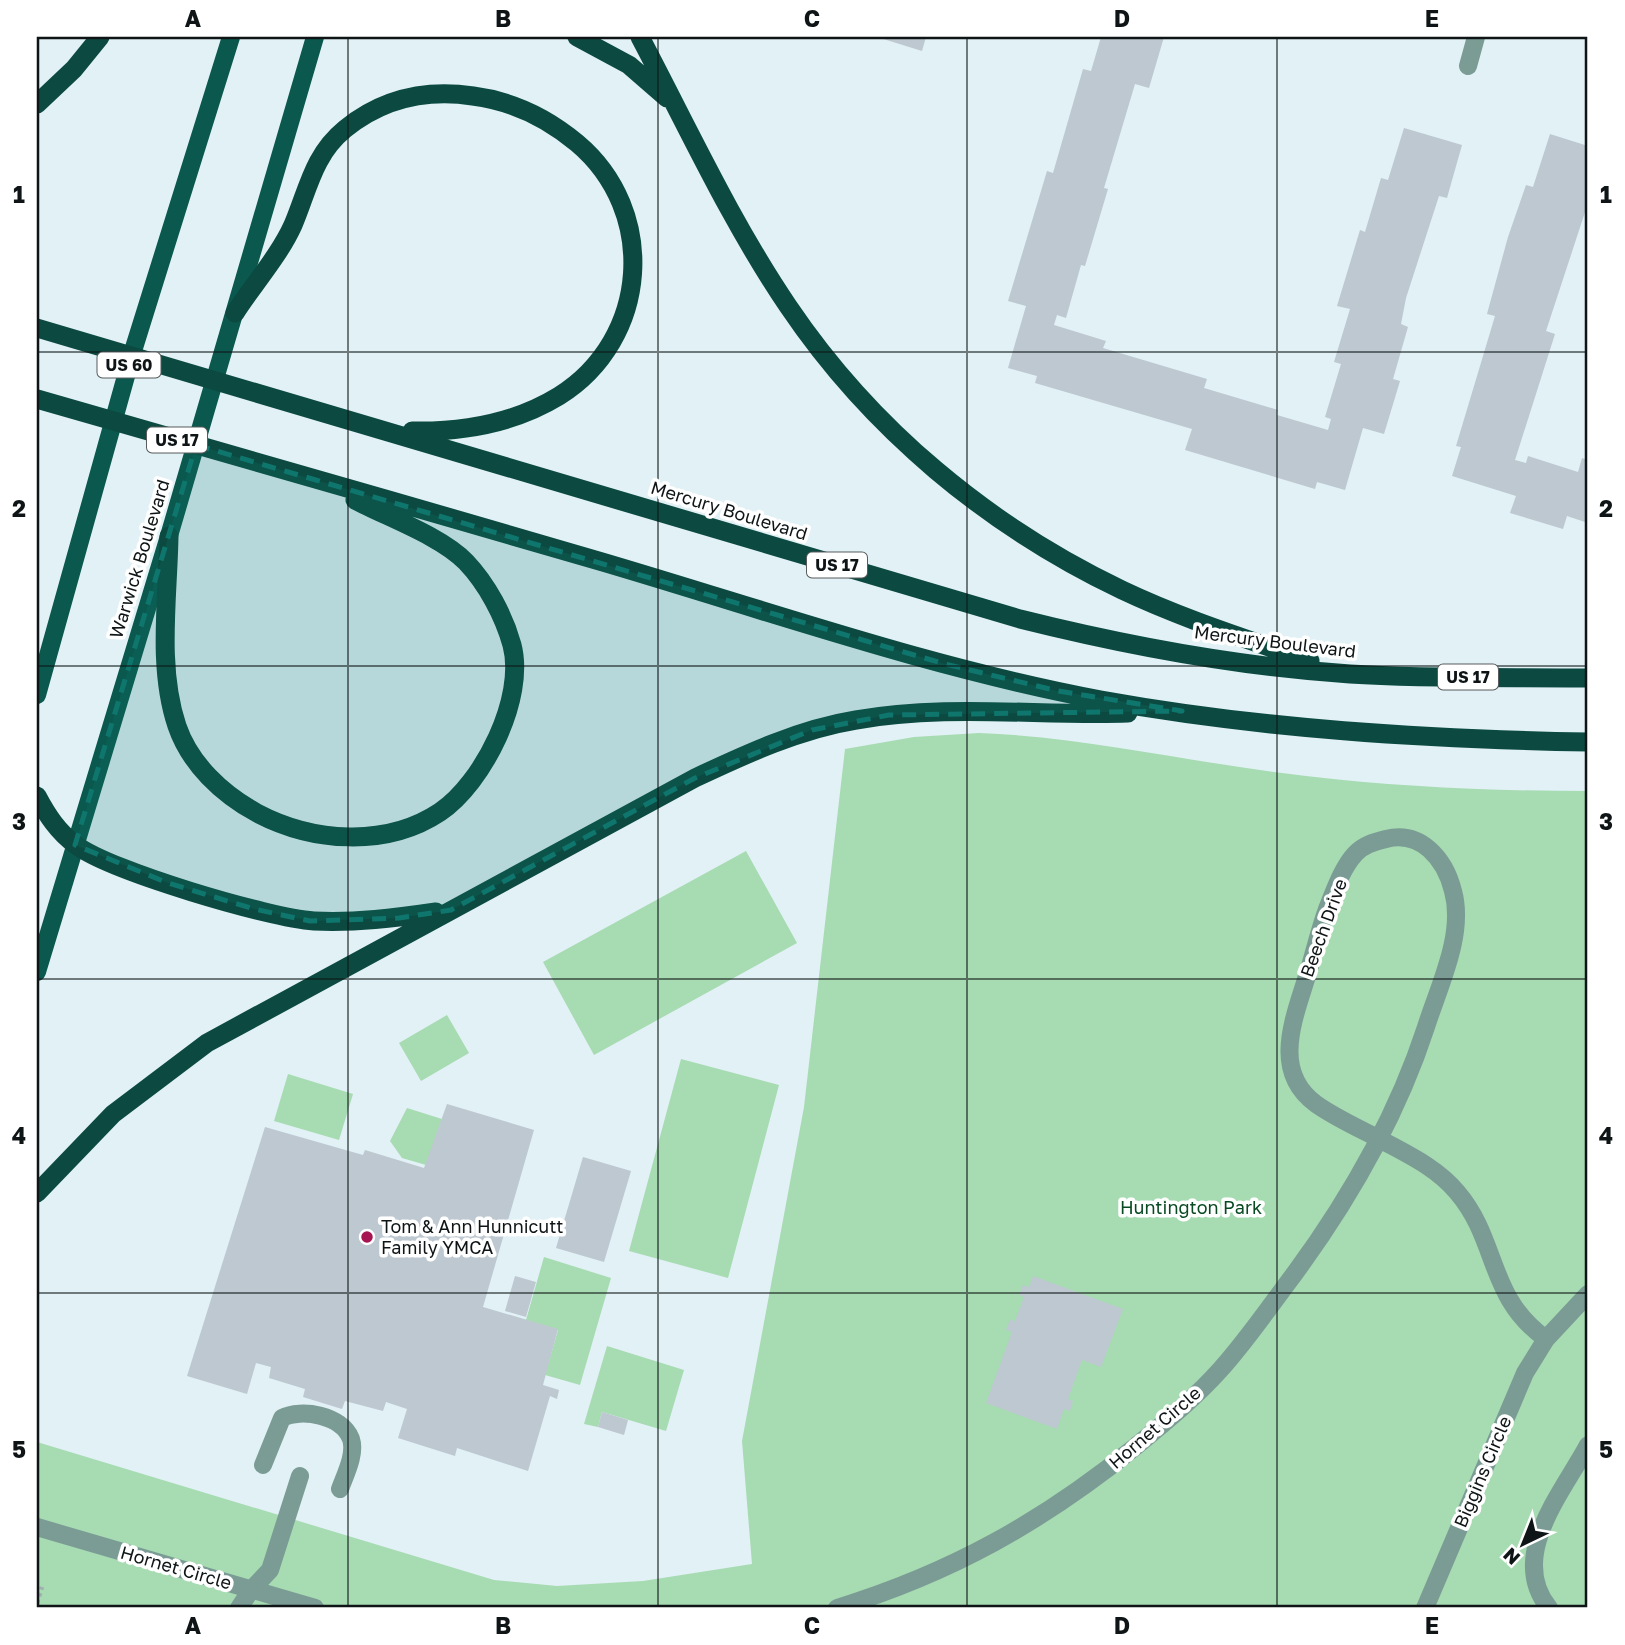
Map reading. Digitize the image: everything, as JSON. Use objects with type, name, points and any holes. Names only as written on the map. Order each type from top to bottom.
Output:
[{"type":"highway","points":[[37,104],[74,69],[100,37]]},
{"type":"highway","points":[[577,37],[629,65],[676,105]]},
{"type":"highway","points":[[640,37],[752,247],[813,342],[862,400],[942,476],[1027,538],[1113,585],[1210,626],[1348,674]]},
{"type":"highway","points":[[235,313],[292,226],[315,164],[341,132],[362,116],[392,102],[418,95],[452,93],[491,98],[535,114],[561,130],[585,150],[609,177],[625,208],[634,241],[634,276],[629,299],[607,345],[593,365],[559,396],[513,418],[480,427],[437,431],[386,430]]},
{"type":"highway","name":"Mercury Boulevard","points":[[37,328],[1020,619],[1125,642],[1348,674],[1588,678]]},
{"type":"highway","name":"US 17","points":[[37,399],[945,664],[1070,694],[1349,733],[1588,742]]},
{"type":"highway","points":[[169,536],[166,679],[177,726],[186,747],[202,770],[243,806],[293,829],[350,837],[381,835],[412,826],[439,813],[459,796],[491,752],[506,716],[513,672],[513,646],[490,595],[464,560],[431,539],[317,480]]},
{"type":"highway","points":[[37,1193],[113,1114],[207,1043],[695,778],[812,730],[889,715],[951,712],[1058,715],[1182,711]]},
{"type":"highway","points":[[37,796],[58,830],[89,854],[169,883],[254,909],[310,921],[357,922],[451,910]]},
{"type":"main road","name":"US 60","points":[[37,695],[133,351],[231,37]]},
{"type":"main road","name":"Warwick Boulevard","points":[[37,972],[169,536],[315,37]]},
{"type":"street","points":[[1468,65],[1476,37]]},
{"type":"street","name":"Beech Drive","points":[[1380,1139],[1419,1047],[1446,964],[1456,922],[1454,892],[1442,865],[1424,843],[1393,837],[1369,843],[1354,854],[1336,887],[1288,1046],[1290,1068],[1300,1087],[1315,1104],[1433,1169],[1456,1189],[1474,1214],[1502,1290],[1515,1311],[1546,1339]]},
{"type":"street","name":"Hornet Circle","points":[[836,1608],[887,1593],[970,1557],[1034,1522],[1094,1480],[1175,1414],[1218,1372],[1255,1327],[1321,1238],[1380,1139]]},
{"type":"street","points":[[1546,1339],[1588,1294]]},
{"type":"street","name":"Biggins Circle","points":[[1425,1608],[1525,1373],[1546,1339]]},
{"type":"street","points":[[263,1465],[282,1418],[294,1412],[321,1417],[342,1427],[351,1440],[350,1459],[340,1489]]},
{"type":"street","points":[[1549,1608],[1539,1597],[1531,1563],[1538,1535],[1588,1445]]},
{"type":"street","points":[[239,1608],[270,1570],[300,1476]]},
{"type":"street","name":"Hornet Circle","points":[[37,1527],[315,1608]]},
{"type":"path","points":[[37,1603],[41,1587]]},
{"type":"highlighted area","points":[[196,445],[945,664],[1058,691],[1182,711],[889,715],[812,730],[695,778],[451,910],[399,918],[310,921],[254,909],[168,883],[75,845]]},
{"type":"green space","name":"Huntington Park","points":[[979,733],[1102,745],[1265,771],[1341,780],[1447,788],[1588,791],[1588,1608],[37,1608],[37,1442],[494,1580],[557,1586],[643,1581],[752,1564],[742,1441],[804,1107],[845,749],[914,737]]},
{"type":"green space","points":[[746,851],[797,943],[594,1055],[543,962]]},
{"type":"green space","points":[[447,1015],[469,1053],[421,1081],[399,1043]]},
{"type":"green space","points":[[681,1059],[779,1085],[728,1278],[629,1251]]},
{"type":"green space","points":[[288,1074],[353,1094],[339,1140],[274,1121]]},
{"type":"green space","points":[[407,1108],[442,1119],[426,1165],[402,1158],[390,1141]]},
{"type":"green space","points":[[544,1257],[611,1278],[580,1385],[545,1375],[558,1330],[526,1320]]},
{"type":"green space","points":[[607,1346],[684,1370],[666,1431],[602,1412],[598,1427],[584,1424]]},
{"type":"building","points":[[877,37],[926,37],[922,51]]},
{"type":"building","points":[[1101,37],[1164,37],[1149,88],[1135,84],[1104,188],[1108,189],[1085,266],[1081,265],[1066,318],[1057,315],[1054,325],[1106,341],[1103,348],[1207,379],[1204,388],[1278,410],[1277,415],[1328,430],[1331,419],[1325,417],[1341,364],[1334,362],[1350,309],[1337,306],[1360,230],[1365,232],[1381,178],[1388,180],[1404,128],[1462,145],[1447,198],[1439,196],[1406,298],[1401,324],[1408,327],[1393,379],[1400,381],[1384,434],[1363,428],[1345,490],[1317,482],[1315,489],[1185,450],[1192,429],[1035,383],[1037,376],[1008,368],[1026,306],[1008,301],[1047,171],[1053,173],[1083,69],[1091,71]]},
{"type":"building","points":[[1550,134],[1588,146],[1588,203],[1546,331],[1555,334],[1515,460],[1526,463],[1528,456],[1578,472],[1582,458],[1588,460],[1588,523],[1567,516],[1563,529],[1510,513],[1516,496],[1452,476],[1461,447],[1456,446],[1495,316],[1487,314],[1508,237],[1526,185],[1533,187]]},
{"type":"building","name":"Tom & Ann Hunnicutt Family YMCA","points":[[447,1104],[534,1130],[483,1307],[558,1329],[543,1385],[559,1390],[557,1399],[550,1396],[528,1471],[457,1448],[455,1456],[398,1438],[407,1409],[386,1402],[383,1411],[345,1401],[342,1409],[303,1397],[305,1389],[269,1378],[271,1367],[256,1363],[247,1394],[187,1376],[265,1127],[363,1155],[365,1150],[424,1168]]},
{"type":"building","points":[[583,1157],[631,1171],[604,1262],[556,1248]]},
{"type":"building","points":[[515,1276],[536,1282],[526,1317],[505,1311]]},
{"type":"building","points":[[1033,1276],[1123,1309],[1101,1367],[1082,1360],[1068,1399],[1073,1401],[1070,1411],[1064,1409],[1057,1429],[986,1403],[1012,1332],[1006,1330],[1010,1320],[1015,1321],[1024,1297],[1019,1295],[1023,1285],[1029,1287]]},
{"type":"building","points":[[602,1412],[628,1420],[624,1435],[598,1427]]},
{"type":"place","name":"Tom & Ann Hunnicutt Family YMCA","points":[[367,1237]]}]
